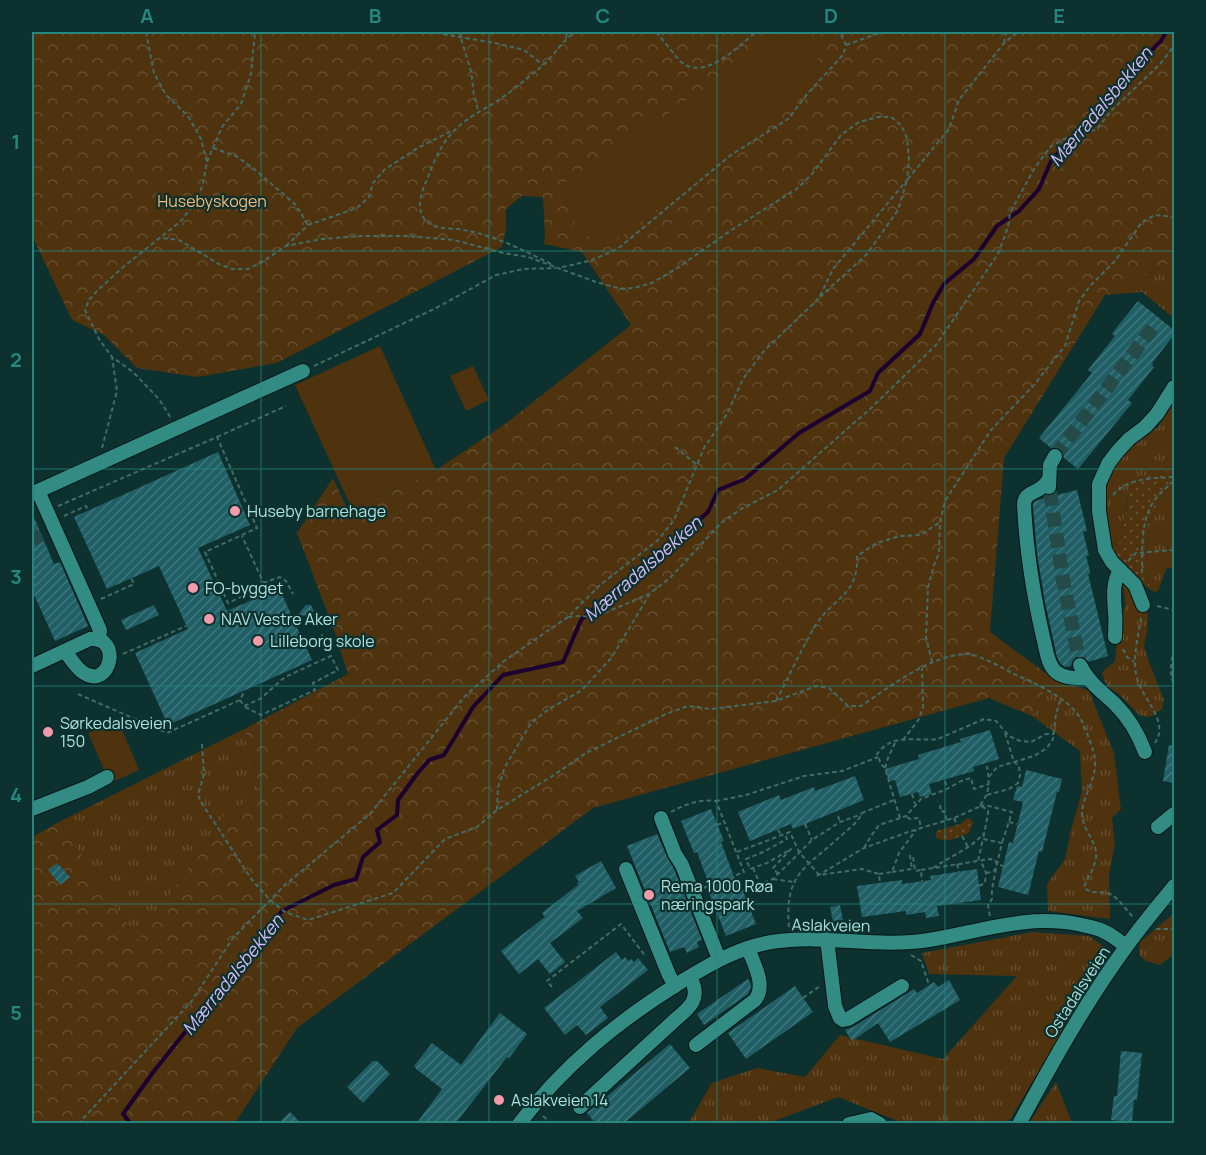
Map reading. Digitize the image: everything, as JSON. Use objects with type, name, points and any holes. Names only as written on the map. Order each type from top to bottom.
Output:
[{"type":"street","points":[[99,640],[100,630],[57,527],[35,493],[303,371]]},
{"type":"street","points":[[1143,605],[1135,585],[1112,562],[1105,550],[1099,484],[1108,464],[1129,439],[1157,414],[1174,387]]},
{"type":"street","points":[[1055,456],[1050,465],[1049,486],[1043,487],[1024,499],[1026,541],[1033,590],[1051,665],[1054,670],[1065,676],[1084,672],[1124,714],[1140,737],[1145,752]]},
{"type":"street","points":[[41,536],[57,527]]},
{"type":"street","points":[[1115,637],[1116,616],[1113,590],[1120,570]]},
{"type":"street","points":[[32,666],[64,651],[90,639],[99,640],[108,648],[111,659],[106,669],[98,675],[88,675],[64,651]]},
{"type":"street","points":[[32,809],[107,777]]},
{"type":"street","points":[[1158,827],[1174,814]]},
{"type":"street","points":[[661,818],[719,959]]},
{"type":"street","points":[[626,869],[675,986]]},
{"type":"street","name":"Ostadalsveien","points":[[1019,1124],[1065,1039],[1126,946],[1174,886]]},
{"type":"street","name":"Aslakveien","points":[[519,1124],[550,1086],[578,1058],[626,1019],[719,959],[748,948],[777,941],[800,939],[912,942],[1044,920],[1094,927],[1126,946]]},
{"type":"street","points":[[827,939],[835,1006],[843,1020],[902,986]]},
{"type":"street","points":[[696,1045],[758,996],[759,978],[748,948]]},
{"type":"street","points":[[580,1107],[689,1008],[696,992],[690,976]]},
{"type":"street","points":[[849,1124],[871,1119],[880,1124]]},
{"type":"path","points":[[146,32],[154,73],[166,95],[188,116],[201,139],[207,162]]},
{"type":"path","points":[[178,428],[159,399],[133,372],[112,357],[99,339],[85,310],[97,291],[181,221],[198,199],[207,162],[222,127],[241,104],[251,74],[255,32]]},
{"type":"path","points":[[436,32],[524,50],[543,65]]},
{"type":"path","points":[[459,32],[471,71],[478,112]]},
{"type":"path","points":[[566,38],[567,32]]},
{"type":"path","points":[[160,238],[179,240],[219,264],[232,269],[248,269],[286,246],[308,225],[357,208],[369,197],[372,183],[384,170],[416,148],[454,130],[478,112],[495,103],[543,65],[566,38],[575,32]]},
{"type":"path","points":[[656,32],[682,62],[693,68],[704,68],[722,59],[756,32]]},
{"type":"path","points":[[303,371],[436,308],[496,275],[524,269],[559,268],[586,263],[620,247],[731,155],[788,119],[843,55],[846,45],[841,35],[832,32]]},
{"type":"path","points":[[846,45],[882,32]]},
{"type":"path","points":[[1004,43],[1006,32]]},
{"type":"path","points":[[819,298],[833,269],[949,129],[958,100],[1004,43],[1018,32]]},
{"type":"path","points":[[568,617],[595,617],[649,594],[670,578],[721,523],[741,509],[778,490],[871,408],[936,345],[998,254],[1008,227],[1010,213],[1034,170],[1051,146],[1068,137],[1097,129],[1111,111],[1160,64],[1174,46]]},
{"type":"path","points":[[78,1124],[191,1002],[233,938],[286,884],[370,814],[465,696],[504,661],[568,617],[600,585],[658,540],[674,520],[704,448],[727,414],[743,379],[764,351],[867,254],[898,210],[907,180],[909,160],[907,138],[901,125],[891,117],[878,117],[860,122],[841,135],[812,174],[798,188],[679,267],[652,283],[634,288],[621,289],[528,257],[454,240],[408,236],[361,236],[322,239],[286,246]]},
{"type":"path","points":[[454,130],[436,156],[419,203],[426,222],[435,227],[458,229],[499,239],[559,268]]},
{"type":"path","points":[[213,148],[236,156],[253,168],[296,205],[308,225]]},
{"type":"path","points":[[932,662],[926,637],[928,587],[939,553],[940,522],[945,501],[990,430],[1033,386],[1065,346],[1079,301],[1090,286],[1115,261],[1142,222],[1155,215],[1174,217]]},
{"type":"path","points":[[98,463],[117,391],[112,357]]},
{"type":"path","points":[[47,511],[286,406]]},
{"type":"path","points":[[217,437],[257,528],[205,552],[228,603],[265,586],[242,536]]},
{"type":"path","points":[[675,447],[697,465]]},
{"type":"path","points":[[1100,511],[1119,488],[1157,478],[1174,479]]},
{"type":"path","points":[[1142,573],[1144,530],[1150,506],[1174,479]]},
{"type":"path","points":[[57,527],[86,506],[88,510]]},
{"type":"path","points":[[776,700],[816,623],[852,586],[858,567],[857,556],[877,543],[900,536],[921,535],[940,522]]},
{"type":"path","points":[[1120,570],[1136,553],[1174,550]]},
{"type":"path","points":[[263,582],[280,577],[286,581],[293,594]]},
{"type":"path","points":[[98,600],[134,584],[131,578]]},
{"type":"path","points":[[497,810],[498,788],[505,767],[531,723],[549,709],[582,690],[612,657],[649,594]]},
{"type":"path","points":[[1145,752],[1158,739],[1159,723],[1137,679],[1135,662],[1143,605],[1174,610]]},
{"type":"path","points":[[122,654],[186,626]]},
{"type":"path","points":[[240,700],[244,706],[261,715],[315,690],[313,683],[338,670],[321,633]]},
{"type":"path","points":[[1115,637],[1119,639],[1126,657],[1135,662]]},
{"type":"path","points":[[1174,649],[1171,672],[1174,685]]},
{"type":"path","points":[[202,744],[204,774],[198,795],[252,880],[270,900],[285,912],[308,920],[393,893],[445,839],[477,826],[497,810],[586,753],[666,714],[688,706],[711,709],[776,700],[816,686],[829,688],[848,706],[861,706],[932,662],[962,654],[976,656],[1061,698],[1082,721],[1094,751],[1095,762],[1092,782],[1085,798],[1082,814],[1096,855],[1093,870],[1084,887],[1089,892],[1106,893],[1114,897],[1143,925]]},
{"type":"path","points":[[244,706],[260,699],[285,677],[331,656]]},
{"type":"path","points":[[903,740],[919,719],[923,707],[922,668]]},
{"type":"path","points":[[78,694],[167,733],[240,700],[244,692]]},
{"type":"path","points":[[989,777],[997,767],[1034,756],[1047,748],[1053,739],[1056,714],[1061,698]]},
{"type":"path","points":[[885,768],[877,754],[890,743],[903,740],[938,739],[984,719],[996,721],[1009,736],[1020,741],[1031,742],[1046,734],[1054,734]]},
{"type":"path","points":[[987,795],[1009,789],[1018,783],[1019,766],[1014,762],[1004,731]]},
{"type":"path","points":[[896,741],[885,763],[885,768],[900,818]]},
{"type":"path","points":[[661,818],[680,806],[746,795],[804,776],[843,771],[878,757]]},
{"type":"path","points":[[978,807],[987,795],[989,777],[987,766]]},
{"type":"path","points":[[864,848],[879,825],[906,816],[921,799],[971,778],[974,789],[989,784]]},
{"type":"path","points":[[945,781],[947,789]]},
{"type":"path","points":[[1018,783],[1022,784]]},
{"type":"path","points":[[912,794],[915,804]]},
{"type":"path","points":[[743,891],[773,879],[812,840],[840,822],[894,800]]},
{"type":"path","points":[[716,801],[744,872]]},
{"type":"path","points":[[818,876],[864,848],[947,821],[984,804],[1012,812],[991,890],[993,899],[988,905],[990,916]]},
{"type":"path","points":[[940,805],[941,812],[944,811],[947,821]]},
{"type":"path","points":[[978,807],[981,806],[988,810],[980,861],[986,873],[985,883],[979,886]]},
{"type":"path","points":[[790,929],[789,900],[798,874],[860,818],[862,813]]},
{"type":"path","points":[[838,816],[840,822]]},
{"type":"path","points":[[906,816],[910,819],[919,818],[921,828]]},
{"type":"path","points":[[954,818],[957,825]]},
{"type":"path","points":[[717,825],[724,822]]},
{"type":"path","points":[[1009,822],[1017,824]]},
{"type":"path","points":[[805,824],[812,840]]},
{"type":"path","points":[[760,884],[746,858],[787,839],[778,830]]},
{"type":"path","points":[[892,872],[898,854],[916,830]]},
{"type":"path","points":[[737,852],[790,832],[799,852],[818,876]]},
{"type":"path","points":[[933,868],[968,847],[985,832]]},
{"type":"path","points":[[962,836],[968,847]]},
{"type":"path","points":[[983,839],[1002,843]]},
{"type":"path","points":[[734,876],[767,863],[791,849],[773,868],[778,874]]},
{"type":"path","points":[[818,876],[862,868],[879,874],[912,869],[910,856],[913,856],[915,871],[990,859],[995,860],[997,865]]},
{"type":"path","points":[[957,864],[958,872]]},
{"type":"path","points":[[997,865],[1003,866]]},
{"type":"path","points":[[986,873],[993,872],[997,865]]},
{"type":"path","points":[[921,870],[922,881]]},
{"type":"path","points":[[879,874],[880,883]]},
{"type":"path","points":[[773,879],[794,882]]},
{"type":"path","points":[[703,888],[710,885]]},
{"type":"path","points":[[552,987],[547,981],[621,924],[634,941]]},
{"type":"path","points":[[903,951],[921,961],[929,985]]},
{"type":"path","points":[[803,998],[832,978]]},
{"type":"green space","name":"Husebyskogen","points":[[32,32],[1174,32],[1174,261],[1105,295],[1004,458],[990,632],[1051,677],[1032,716],[989,698],[593,808],[297,1028],[235,1123],[32,1123],[32,837],[59,822],[138,940],[225,815],[261,793],[244,729],[348,674],[333,627],[297,533],[333,478],[348,511],[436,470],[505,424],[631,325],[582,252],[544,244],[543,197],[522,196],[506,209],[506,229],[502,247],[277,363],[197,377],[137,368],[104,335],[72,320],[32,236]]},
{"type":"green space","points":[[787,32],[800,35],[814,47],[819,67],[744,138],[686,188],[623,235],[596,245],[574,220],[558,187]]},
{"type":"green space","points":[[1174,261],[1174,318],[1142,292],[1105,295]]},
{"type":"green space","points":[[380,346],[436,470],[352,509],[295,385]]},
{"type":"green space","points":[[473,366],[489,400],[466,411],[450,376]]},
{"type":"green space","points":[[1174,403],[1174,467],[1128,497],[1118,547],[1112,545],[1108,541],[1102,499],[1110,473],[1133,443],[1158,427]]},
{"type":"green space","points":[[1174,467],[1174,488],[1163,497],[1151,518],[1148,549],[1149,589],[1119,560],[1108,541],[1118,547],[1132,480],[1166,472]]},
{"type":"green space","points":[[1174,488],[1174,569],[1166,569],[1158,591],[1155,592],[1149,589],[1149,528],[1157,506],[1163,497]]},
{"type":"green space","points":[[1122,581],[1146,608],[1148,616],[1144,646],[1164,700],[1162,709],[1152,716],[1139,715],[1120,695],[1107,686],[1102,674],[1115,662],[1118,632],[1125,606]]},
{"type":"green space","points":[[1051,677],[1089,691],[1114,753],[1121,809],[1112,818],[1115,844],[1109,875],[1110,919],[1048,911],[1047,884],[1065,859],[1082,792],[1080,751],[1032,716]]},
{"type":"green space","points":[[118,720],[139,770],[110,783],[88,733]]},
{"type":"green space","points":[[244,729],[261,793],[225,815],[138,941],[59,822]]},
{"type":"green space","points":[[968,818],[973,823],[969,833],[949,840],[936,838],[936,832],[939,830],[960,824]]},
{"type":"green space","points":[[1174,913],[1174,954],[1160,965],[1146,961],[1139,955],[1140,942]]},
{"type":"green space","points":[[1033,932],[1089,936],[1104,947],[1100,967],[1008,1123],[903,1123],[838,1097],[769,1123],[688,1124],[712,1083],[757,1068],[805,1077],[840,1035],[943,1059],[1017,976],[929,974],[922,953]]},
{"type":"green space","points":[[1056,1082],[1072,1123],[1029,1123]]},
{"type":"building","points":[[1138,301],[1174,330],[1174,335],[1152,363],[1154,367],[1128,400],[1132,403],[1078,469],[1064,458],[1060,448],[1051,448],[1039,438],[1092,373],[1088,370],[1115,336],[1113,332]]},
{"type":"building","name":"FO-bygget","points":[[218,452],[250,525],[198,548],[227,611],[279,588],[312,660],[168,725],[135,653],[188,629],[159,566],[107,589],[74,517]]},
{"type":"building","points":[[1077,490],[1087,531],[1083,532],[1089,556],[1086,556],[1090,571],[1088,574],[1108,656],[1088,662],[1084,657],[1076,657],[1071,666],[1065,667],[1057,657],[1045,602],[1037,553],[1033,505],[1041,499]]},
{"type":"building","points":[[32,513],[54,564],[60,562],[88,626],[55,641],[32,590]]},
{"type":"building","points":[[154,605],[159,615],[126,630],[121,620]]},
{"type":"building","points":[[306,605],[311,605],[314,611],[310,616],[298,615]]},
{"type":"building","points":[[990,730],[999,759],[973,767],[974,771],[929,784],[932,794],[920,797],[918,792],[900,797],[895,780],[889,781],[885,769],[919,759],[918,755],[961,742],[960,739]]},
{"type":"building","points":[[1169,745],[1174,746],[1174,783],[1163,781]]},
{"type":"building","points":[[1026,770],[1062,779],[1042,852],[1039,851],[1028,895],[998,887],[1009,842],[1013,843],[1023,802],[1013,800],[1017,786],[1022,787]]},
{"type":"building","points":[[855,776],[864,800],[793,829],[791,824],[750,841],[738,812],[779,795],[781,800],[814,787],[815,791]]},
{"type":"building","points":[[711,809],[724,841],[721,842],[736,882],[739,881],[756,924],[726,936],[709,893],[712,892],[697,852],[694,853],[681,821]]},
{"type":"building","points":[[657,834],[674,869],[702,940],[697,942],[699,947],[687,953],[684,947],[670,952],[627,846]]},
{"type":"building","points":[[601,861],[616,888],[577,911],[583,918],[550,943],[565,962],[550,974],[538,959],[519,974],[501,951],[545,917],[542,913],[578,885],[579,882],[575,876]]},
{"type":"building","points":[[57,863],[70,877],[60,885],[48,870]]},
{"type":"building","points":[[977,869],[981,900],[937,906],[939,916],[926,918],[925,912],[906,915],[906,911],[862,917],[857,886],[902,880],[902,884],[931,880],[930,876]]},
{"type":"building","points":[[840,905],[843,920],[833,921],[830,907]]},
{"type":"building","points":[[616,952],[622,960],[625,957],[628,961],[631,959],[634,962],[638,958],[648,970],[600,1007],[608,1018],[586,1035],[577,1025],[565,1035],[544,1008]]},
{"type":"building","points":[[748,979],[751,987],[748,994],[704,1025],[697,1014]]},
{"type":"building","points":[[949,980],[960,1000],[890,1042],[878,1023],[852,1041],[845,1030],[914,989],[917,993],[934,982],[938,987]]},
{"type":"building","points":[[795,986],[813,1012],[746,1059],[728,1033]]},
{"type":"building","points":[[500,1013],[527,1034],[509,1058],[507,1057],[455,1124],[416,1124],[442,1089],[414,1066],[432,1043],[461,1065]]},
{"type":"building","points":[[670,1044],[690,1068],[623,1124],[596,1124],[587,1113]]},
{"type":"building","points":[[1121,1051],[1142,1053],[1132,1122],[1111,1120],[1114,1096],[1117,1096]]},
{"type":"building","points":[[373,1061],[377,1061],[390,1074],[363,1103],[347,1087]]},
{"type":"building","points":[[290,1112],[302,1124],[278,1124]]},
{"type":"waterway","name":"Mærradalsbekken","points":[[131,1124],[123,1114],[154,1071],[282,911],[334,885],[356,879],[363,857],[380,842],[377,830],[397,815],[398,800],[429,760],[444,755],[473,707],[503,675],[563,662],[581,620],[604,600],[622,589],[708,512],[718,490],[745,479],[799,433],[870,391],[878,373],[920,334],[944,284],[974,259],[997,226],[1019,211],[1039,189],[1051,161],[1134,67],[1161,41],[1166,32]]},
{"type":"tunnel","points":[[1055,456],[1157,322]]},
{"type":"tunnel","points":[[1050,492],[1063,580],[1080,665]]},
{"type":"tunnel","points":[[32,540],[41,535]]},
{"type":"place","name":"Huseby barnehage","points":[[235,511]]},
{"type":"place","name":"FO-bygget","points":[[193,588]]},
{"type":"place","name":"NAV Vestre Aker","points":[[209,619]]},
{"type":"place","name":"Lilleborg skole","points":[[258,641]]},
{"type":"place","name":"Sørkedalsveien 150","points":[[48,732]]},
{"type":"place","name":"Rema 1000 Røa næringspark","points":[[649,895]]},
{"type":"place","name":"Aslakveien 14","points":[[499,1100]]}]
